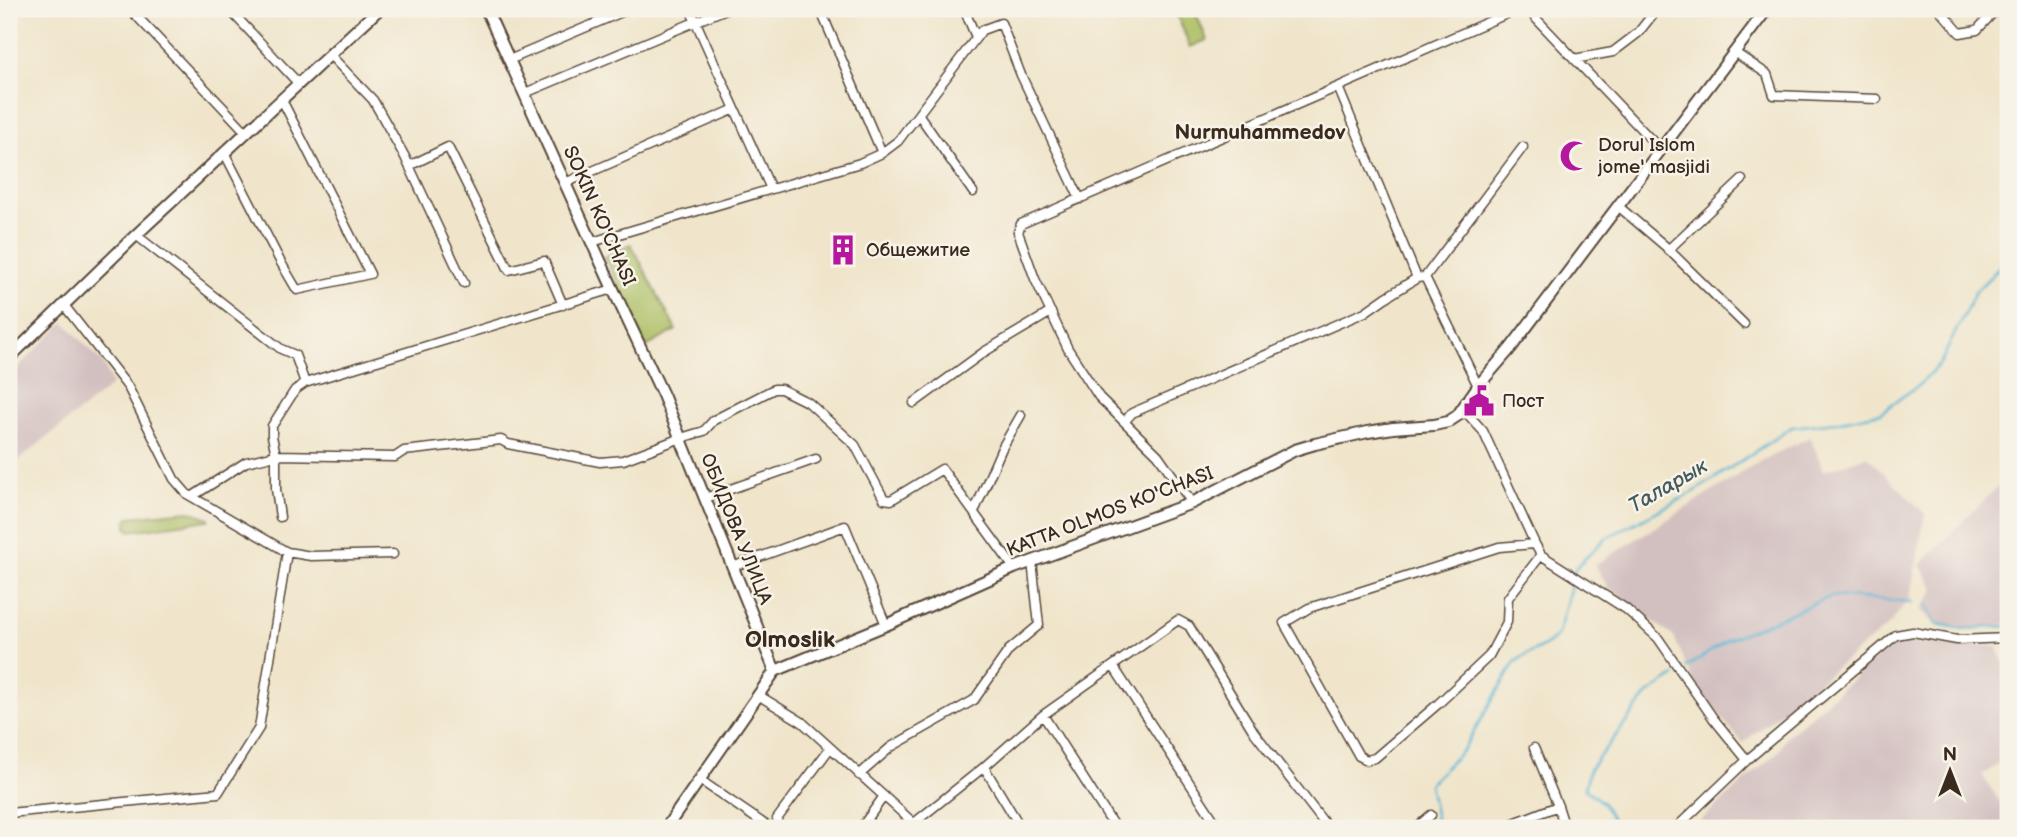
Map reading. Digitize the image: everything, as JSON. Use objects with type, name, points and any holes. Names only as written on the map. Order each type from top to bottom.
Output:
[{"type":"street","points":[[130,9],[247,133]]},
{"type":"street","points":[[229,9],[299,84]]},
{"type":"street","points":[[9,358],[136,235],[379,9]]},
{"type":"street","name":"SOKIN KO'CHASI","points":[[486,9],[681,438]]},
{"type":"street","points":[[509,60],[629,9]]},
{"type":"street","points":[[690,9],[771,189]]},
{"type":"street","points":[[526,93],[726,9]]},
{"type":"street","points":[[820,9],[882,153]]},
{"type":"street","points":[[964,9],[976,37]]},
{"type":"street","points":[[1192,503],[1158,454],[1099,397],[1068,349],[1035,279],[1018,232],[1021,224],[1518,9]]},
{"type":"street","points":[[1527,9],[1660,149]]},
{"type":"street","points":[[1574,60],[1613,52],[1638,33],[1657,9]]},
{"type":"street","name":"KATTA OLMOS KO'CHASI","points":[[775,671],[1014,568],[1192,503],[1295,450],[1368,432],[1441,424],[1457,416],[1767,9]]},
{"type":"street","points":[[1939,9],[1960,33],[1977,30],[1994,11],[2004,9]]},
{"type":"street","points":[[592,242],[860,163],[882,153],[898,141],[982,30],[1001,23],[1027,87],[1080,199]]},
{"type":"street","points":[[1734,52],[1767,74],[1774,95],[1877,99]]},
{"type":"street","points":[[330,55],[373,100],[409,166],[464,284]]},
{"type":"street","points":[[1338,86],[1421,278],[1478,386]]},
{"type":"street","points":[[225,154],[297,290],[370,274],[282,100]]},
{"type":"street","points":[[565,183],[735,109]]},
{"type":"street","points":[[919,115],[973,192]]},
{"type":"street","points":[[409,166],[448,147],[509,270],[544,261],[563,304]]},
{"type":"street","points":[[1125,421],[1132,413],[1365,312],[1421,278],[1523,147]]},
{"type":"street","points":[[1668,250],[1742,180]]},
{"type":"street","points":[[1618,206],[1744,324]]},
{"type":"street","points":[[136,235],[281,349],[295,355],[305,383]]},
{"type":"street","points":[[280,517],[272,426],[295,390],[305,383],[613,289]]},
{"type":"street","points":[[63,304],[128,387],[174,480],[187,494],[287,552],[311,556],[393,554]]},
{"type":"street","points":[[914,403],[984,352],[1051,312]]},
{"type":"street","points":[[193,496],[246,462],[276,455],[395,457],[404,451],[501,440],[508,444],[600,462],[623,460],[704,431],[714,419],[774,389],[781,389],[809,403],[855,444],[884,499],[891,500],[942,469],[1014,568]]},
{"type":"street","points":[[1463,409],[1483,432],[1541,555],[1626,609],[1658,638],[1713,718],[1747,760]]},
{"type":"street","points":[[974,512],[1002,448],[1021,415]]},
{"type":"street","name":"ОБИДОВА УЛИЦА","points":[[681,438],[775,671]]},
{"type":"street","points":[[705,498],[816,459]]},
{"type":"street","points":[[732,567],[845,526],[886,625]]},
{"type":"street","points":[[1535,544],[1499,547],[1309,608],[1284,623],[1359,756],[1367,760],[1375,758],[1489,656],[1507,622],[1508,598],[1541,555]]},
{"type":"street","points":[[9,813],[218,793],[258,728],[287,552]]},
{"type":"street","points":[[859,775],[891,747],[974,700],[1009,650],[1039,625],[1032,561]]},
{"type":"street","points":[[758,695],[802,722],[917,825],[1043,715],[1178,620],[1189,626],[1254,732],[1328,828]]},
{"type":"street","points":[[1676,828],[1747,760],[1896,635],[1913,632],[1957,639],[2008,638]]},
{"type":"street","points":[[1113,666],[1219,828]]},
{"type":"street","points":[[666,828],[775,671]]},
{"type":"street","points":[[1043,715],[1115,828]]},
{"type":"street","points":[[778,819],[830,748]]},
{"type":"street","points":[[1534,748],[1565,828]]},
{"type":"street","points":[[984,768],[1021,828]]},
{"type":"street","points":[[700,780],[771,828]]},
{"type":"street","points":[[861,828],[884,796]]},
{"type":"street","points":[[1501,828],[1558,806]]},
{"type":"street","points":[[1416,828],[1431,816]]},
{"type":"shaded area","points":[[64,322],[103,363],[112,385],[9,468],[9,376]]},
{"type":"shaded area","points":[[1810,437],[1824,471],[1867,456],[1925,514],[1910,597],[1890,624],[1743,743],[1697,689],[1674,637],[1608,587],[1595,565],[1761,461]]},
{"type":"shaded area","points":[[2008,476],[2008,623],[1966,631],[1936,625],[1921,610],[1935,589],[1920,565]]},
{"type":"shaded area","points":[[1894,643],[1997,646],[2008,672],[2008,758],[1982,775],[2008,814],[2008,828],[1692,828],[1778,752],[1786,737]]},
{"type":"green space","points":[[1194,9],[1207,40],[1190,47],[1177,14]]},
{"type":"green space","points":[[631,244],[676,330],[646,347],[605,257]]},
{"type":"green space","points":[[188,511],[209,520],[130,531],[127,528],[127,520],[130,517]]},
{"type":"waterway","name":"Таларык","points":[[1433,828],[1437,824],[1429,784],[1463,750],[1515,662],[1549,643],[1558,634],[1576,567],[1606,538],[1694,492],[1792,427],[1880,413],[1920,384],[1941,362],[1975,292],[1997,270],[2008,249]]},
{"type":"waterway","points":[[1686,668],[1727,640],[1832,596],[1913,602]]},
{"type":"waterway","points":[[1926,604],[1937,624],[1965,629],[2008,626]]},
{"type":"waterway","points":[[1617,828],[1603,803],[1585,789],[1589,770],[1648,694],[1675,676]]},
{"type":"place","name":"Dorul Islom jome' masjidi","points":[[1575,156]]},
{"type":"place","name":"Общежитие","points":[[843,250]]},
{"type":"place","name":"Пост","points":[[1479,401]]},
{"type":"district","name":"Nurmuhammedov","points":[[1260,132]]},
{"type":"district","name":"Olmoslik","points":[[790,640]]}]
